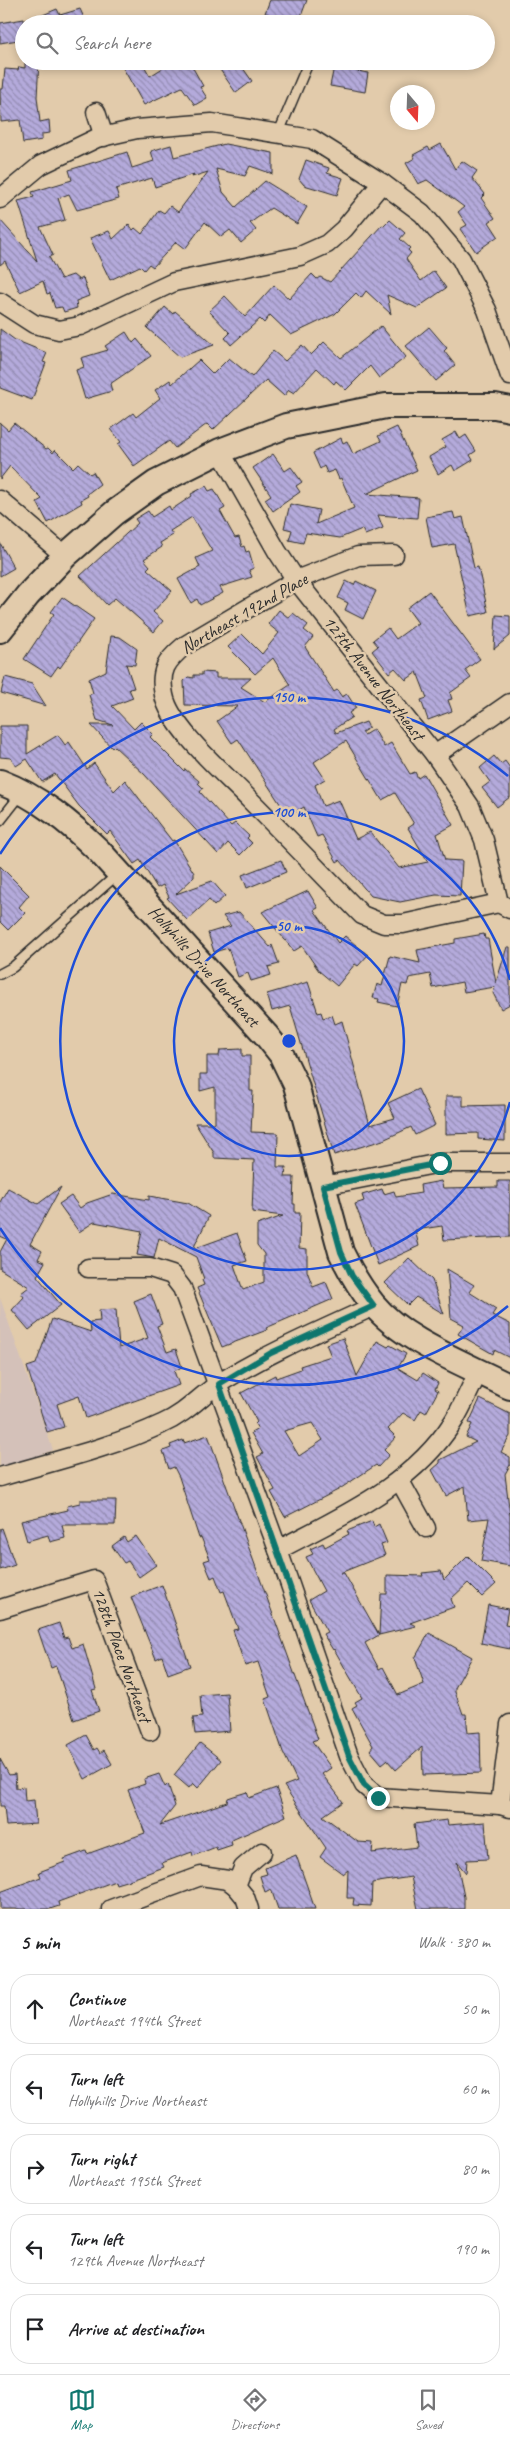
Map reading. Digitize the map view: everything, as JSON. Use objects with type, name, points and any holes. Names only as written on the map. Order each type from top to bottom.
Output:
[{"type":"street","points":[[96,112],[104,137]]},
{"type":"street","points":[[0,199],[41,165],[104,137],[137,129],[212,122],[312,139],[382,183],[422,213],[461,260],[487,310],[510,376]]},
{"type":"street","points":[[0,302],[34,324],[59,330],[80,326],[174,282],[300,256],[327,244],[344,229],[382,183]]},
{"type":"street","points":[[0,630],[28,595],[65,556],[114,513],[156,483],[220,451],[286,426],[386,406],[495,406],[510,409]]},
{"type":"street","name":"127th Avenue Northeast","points":[[220,451],[277,551],[296,580],[435,755],[470,806],[484,840],[504,906]]},
{"type":"street","points":[[0,500],[65,556]]},
{"type":"street","name":"Northeast 192nd Place","points":[[394,555],[358,556],[296,580],[184,646],[169,659],[163,673],[164,696],[181,726],[202,751],[362,915],[384,924],[403,924],[504,906]]},
{"type":"street","points":[[435,755],[510,703]]},
{"type":"street","name":"Hollyhills Drive Northeast","points":[[0,782],[42,803],[71,824],[119,872],[260,1028],[281,1054],[296,1085],[341,1252],[352,1276],[374,1306],[403,1331],[510,1387]]},
{"type":"street","points":[[323,1186],[440,1163],[510,1164]]},
{"type":"street","points":[[88,1268],[150,1268],[172,1275],[182,1288],[219,1384],[349,1756],[364,1785],[378,1798],[505,1807],[510,1724]]},
{"type":"street","points":[[0,1477],[98,1448],[162,1424],[186,1412],[219,1384],[271,1353],[374,1306]]},
{"type":"street","points":[[278,1550],[372,1500],[400,1481],[426,1455],[453,1423],[479,1371]]},
{"type":"street","points":[[400,1481],[426,1528]]},
{"type":"street","name":"128th Place Northeast","points":[[0,1609],[94,1580],[150,1731]]},
{"type":"street","points":[[236,1886],[243,1868],[262,1852]]},
{"type":"street","points":[[111,1909],[201,1876],[228,1880],[245,1896],[250,1909]]},
{"type":"lane","points":[[279,132],[305,70]]},
{"type":"lane","points":[[0,821],[22,793]]},
{"type":"lane","points":[[0,974],[13,967],[119,872]]},
{"type":"shaded area","points":[[0,1298],[53,1450],[0,1469]]},
{"type":"building","points":[[270,0],[307,0],[301,15],[270,15],[265,13]]},
{"type":"building","points":[[57,9],[60,15],[43,15]]},
{"type":"building","points":[[80,9],[83,15],[60,15]]},
{"type":"building","points":[[15,20],[15,40],[0,43],[0,23]]},
{"type":"building","points":[[5,69],[38,70],[37,97],[40,122],[49,120],[50,133],[42,134],[42,140],[23,143],[20,120],[1,122],[0,89],[3,89]]},
{"type":"building","points":[[124,70],[147,70],[150,76],[160,70],[194,70],[203,86],[200,87],[207,98],[195,105],[182,87],[144,105]]},
{"type":"building","points":[[220,70],[244,70],[252,81],[236,93]]},
{"type":"building","points":[[333,70],[351,70],[368,73],[365,92],[330,86]]},
{"type":"building","points":[[225,144],[273,153],[273,174],[250,166],[245,176],[216,169],[223,192],[236,207],[265,181],[307,207],[297,224],[271,208],[250,223],[256,230],[241,243],[230,230],[221,237],[205,222],[185,249],[176,242],[153,267],[149,264],[144,270],[140,266],[110,280],[90,238],[109,231],[113,239],[129,224],[133,230],[135,228],[142,234],[159,210],[164,213],[170,206],[178,212],[208,172],[192,177],[194,174],[155,187],[152,178],[116,189],[119,199],[77,210],[69,194],[58,198],[65,220],[40,227],[53,255],[49,257],[61,279],[73,275],[79,280],[83,278],[89,296],[76,301],[77,308],[64,312],[62,307],[55,308],[50,293],[47,294],[43,281],[20,292],[5,261],[0,265],[0,220],[37,261],[18,201],[34,197],[32,192],[72,180],[69,170],[127,152],[132,168],[154,161],[151,151],[171,145],[174,157]]},
{"type":"building","points":[[441,144],[455,169],[462,161],[477,171],[472,178],[485,194],[481,198],[495,218],[489,222],[498,236],[476,252],[460,229],[467,225],[458,212],[464,207],[427,180],[418,184],[406,163],[415,158],[413,155],[428,147],[430,150]]},
{"type":"building","points":[[306,160],[329,168],[327,173],[343,178],[337,195],[304,185],[299,179]]},
{"type":"building","points":[[390,220],[405,233],[400,239],[410,248],[408,250],[411,253],[406,259],[421,281],[434,271],[446,288],[417,308],[387,295],[391,314],[366,291],[361,298],[356,293],[335,314],[291,335],[270,315],[264,323],[260,319],[231,345],[225,338],[230,333],[209,311],[225,296],[245,317],[274,285],[289,299],[312,274],[317,279],[320,277],[330,282],[382,225],[384,226]]},
{"type":"building","points":[[165,307],[173,314],[175,311],[214,345],[180,357],[147,328]]},
{"type":"building","points":[[381,326],[406,357],[379,378],[370,366],[346,390],[336,381],[334,384],[317,368],[294,393],[289,390],[284,396],[266,380],[213,430],[207,424],[175,448],[169,441],[134,466],[118,444],[121,442],[111,429],[133,413],[136,417],[160,398],[155,390],[170,380],[172,384],[199,360],[213,374],[229,358],[252,377],[273,351],[285,361],[302,345],[311,355],[324,342],[341,358]]},
{"type":"building","points":[[429,327],[447,348],[444,351],[455,365],[436,381],[406,346]]},
{"type":"building","points":[[0,329],[15,340],[47,353],[43,362],[46,363],[32,400],[0,388]]},
{"type":"building","points":[[126,332],[133,343],[137,339],[151,356],[110,384],[112,391],[85,399],[76,370],[84,367],[81,358],[108,350],[105,346]]},
{"type":"building","points":[[0,423],[8,430],[14,423],[46,449],[48,448],[53,453],[55,450],[73,468],[78,463],[90,474],[93,472],[100,484],[81,500],[82,503],[48,523],[37,502],[42,499],[10,466],[0,479]]},
{"type":"building","points":[[397,427],[417,470],[366,494],[419,498],[417,518],[378,515],[383,528],[365,535],[362,529],[340,538],[306,533],[303,543],[289,540],[292,530],[284,528],[290,504],[319,510],[316,524],[354,508],[341,478],[339,479],[335,470],[327,473],[324,466],[320,469],[313,453],[341,438],[343,443],[347,441],[353,454],[381,441],[378,436]]},
{"type":"building","points":[[456,432],[460,439],[466,435],[476,451],[470,455],[473,460],[455,471],[452,465],[438,474],[429,457],[446,447],[442,440]]},
{"type":"building","points":[[273,454],[285,471],[291,467],[302,482],[296,486],[300,492],[273,511],[265,499],[271,495],[253,468]]},
{"type":"building","points":[[206,486],[209,491],[214,489],[225,508],[220,511],[235,538],[239,537],[242,547],[244,546],[246,552],[249,551],[254,568],[249,570],[252,577],[220,587],[223,593],[200,605],[197,599],[191,603],[178,579],[200,567],[196,558],[212,551],[192,517],[170,531],[173,535],[160,543],[162,547],[144,559],[150,566],[147,569],[172,591],[153,612],[163,621],[154,632],[115,598],[107,605],[80,576],[138,523],[135,519],[148,511],[152,517],[169,506],[171,510],[192,496],[191,494]]},
{"type":"building","points":[[453,512],[455,519],[463,517],[474,568],[478,567],[488,612],[470,616],[454,544],[432,548],[426,517]]},
{"type":"building","points":[[0,543],[14,568],[0,576]]},
{"type":"building","points":[[346,581],[354,585],[356,581],[376,591],[363,619],[345,610],[348,603],[338,598]]},
{"type":"building","points":[[429,591],[480,659],[465,670],[471,678],[450,693],[452,699],[448,700],[452,711],[428,720],[421,700],[427,698],[417,672],[406,680],[395,668],[389,673],[372,651],[378,646],[373,640],[388,628],[396,639],[418,623],[407,608]]},
{"type":"building","points":[[62,597],[94,619],[60,668],[58,666],[51,676],[24,659],[54,614],[51,612]]},
{"type":"building","points":[[279,610],[289,618],[293,613],[308,625],[304,630],[313,637],[305,647],[334,692],[337,690],[342,697],[347,694],[356,708],[349,713],[352,717],[334,729],[336,733],[366,722],[369,728],[362,732],[364,735],[374,729],[384,747],[391,743],[410,774],[415,772],[418,778],[424,774],[453,825],[437,834],[445,860],[462,861],[460,896],[436,895],[400,902],[371,896],[340,860],[337,862],[322,835],[317,837],[304,807],[288,816],[238,739],[232,743],[217,721],[238,706],[185,705],[184,681],[188,677],[194,678],[194,675],[202,675],[202,672],[216,673],[216,678],[251,678],[241,687],[265,702],[290,685],[273,658],[255,674],[228,647],[242,634],[262,654],[279,633],[268,624]],"holes":[[[346,741],[382,800],[395,793],[414,824],[408,828],[428,862],[399,868],[370,832],[356,839],[339,800],[323,806],[315,785],[325,779],[314,762]]]},
{"type":"building","points":[[496,615],[510,616],[510,636],[494,649]]},
{"type":"building","points":[[111,636],[120,637],[137,649],[135,665],[126,664],[134,688],[129,689],[133,698],[112,706],[134,729],[141,722],[153,734],[150,737],[184,771],[185,769],[199,781],[198,783],[203,788],[200,792],[231,826],[235,823],[249,836],[247,838],[252,843],[240,855],[228,843],[218,854],[144,774],[114,746],[112,748],[91,725],[113,725],[97,720],[89,695],[93,693],[89,679],[106,671]]},
{"type":"building","points":[[5,677],[32,684],[46,706],[1,693]]},
{"type":"building","points":[[0,726],[27,726],[27,754],[58,735],[65,745],[69,742],[87,769],[94,763],[114,791],[125,780],[172,841],[174,840],[194,873],[194,877],[176,894],[212,881],[225,896],[214,906],[209,900],[187,920],[167,898],[169,897],[163,885],[157,888],[140,860],[134,864],[110,831],[107,834],[79,806],[55,774],[42,782],[27,759],[16,766],[11,758],[0,757]]},
{"type":"building","points":[[494,756],[501,764],[505,761],[510,768],[510,797],[497,807],[482,788],[490,782],[480,768]]},
{"type":"building","points":[[281,860],[286,872],[247,888],[242,875]]},
{"type":"building","points":[[0,866],[29,895],[19,907],[25,913],[8,930],[0,922]]},
{"type":"building","points":[[308,891],[318,908],[314,910],[338,943],[345,936],[368,955],[358,966],[355,964],[337,986],[319,971],[302,946],[294,951],[262,912]]},
{"type":"building","points":[[239,912],[270,947],[272,945],[279,964],[268,967],[271,975],[251,981],[248,973],[238,977],[228,948],[214,952],[208,933],[231,926],[223,916]]},
{"type":"building","points":[[484,934],[485,939],[488,939],[496,983],[507,947],[510,947],[510,1004],[501,1009],[493,993],[495,987],[464,992],[462,982],[433,988],[430,974],[409,978],[407,985],[402,984],[397,1006],[378,1002],[379,999],[373,998],[377,984],[382,986],[390,956],[420,963],[417,950],[455,943],[455,939]]},
{"type":"building","points":[[308,982],[318,1013],[321,1012],[323,1018],[332,1015],[335,1024],[342,1021],[370,1125],[395,1118],[388,1103],[418,1089],[435,1125],[415,1135],[411,1127],[383,1140],[334,1155],[290,1006],[272,1011],[267,994]]},
{"type":"building","points":[[242,1049],[242,1056],[250,1056],[250,1091],[253,1091],[251,1132],[278,1133],[277,1167],[286,1167],[285,1177],[294,1177],[293,1204],[295,1204],[295,1213],[300,1213],[299,1248],[307,1249],[307,1271],[313,1287],[326,1282],[333,1299],[266,1328],[267,1330],[222,1347],[197,1288],[204,1285],[202,1280],[204,1279],[196,1257],[159,1238],[154,1258],[137,1255],[142,1231],[94,1222],[79,1232],[59,1204],[71,1196],[80,1208],[87,1203],[113,1194],[149,1200],[149,1196],[188,1203],[209,1216],[193,1249],[237,1233],[247,1261],[234,1265],[243,1290],[264,1282],[264,1254],[257,1245],[257,1225],[283,1216],[252,1212],[254,1160],[214,1158],[214,1153],[195,1123],[215,1123],[215,1087],[200,1091],[200,1074],[207,1074],[207,1056],[219,1056],[220,1050]]},
{"type":"building","points":[[446,1096],[463,1096],[463,1106],[505,1105],[505,1141],[478,1139],[478,1133],[446,1134]]},
{"type":"building","points":[[441,1181],[443,1188],[498,1187],[498,1181],[510,1181],[510,1237],[444,1240],[442,1226],[415,1230],[419,1246],[378,1265],[355,1204],[364,1201],[362,1195],[382,1189],[384,1194],[394,1191],[396,1197],[421,1193],[420,1185]]},
{"type":"building","points":[[61,1187],[30,1244],[42,1251],[38,1259],[45,1262],[37,1276],[61,1305],[29,1330],[12,1310],[24,1297],[21,1293],[29,1287],[0,1269],[0,1252],[7,1239],[0,1236],[0,1202],[8,1188],[38,1204]]},
{"type":"building","points":[[409,1258],[432,1280],[444,1314],[416,1297],[408,1305],[385,1283]]},
{"type":"building","points":[[447,1269],[474,1285],[469,1292],[496,1309],[492,1315],[510,1324],[510,1358],[494,1350],[493,1354],[458,1334],[464,1325],[451,1318]]},
{"type":"building","points":[[151,1294],[162,1324],[157,1326],[167,1352],[176,1349],[182,1367],[174,1371],[179,1385],[86,1418],[79,1396],[57,1404],[64,1427],[47,1432],[27,1367],[36,1364],[52,1319],[91,1332],[90,1322],[100,1321],[99,1310],[116,1309],[119,1348],[148,1338],[134,1301]]},
{"type":"building","points":[[343,1338],[357,1376],[377,1341],[388,1347],[390,1345],[406,1354],[398,1368],[418,1380],[423,1373],[438,1383],[435,1389],[438,1391],[426,1413],[421,1410],[415,1420],[403,1413],[388,1429],[396,1437],[384,1450],[389,1455],[378,1467],[376,1465],[338,1490],[285,1517],[271,1492],[275,1490],[257,1457],[263,1454],[251,1433],[258,1429],[255,1424],[257,1422],[241,1393],[275,1375],[276,1378],[301,1369],[300,1366],[331,1356],[326,1344]],"holes":[[[312,1423],[323,1440],[299,1456],[284,1431]]]},
{"type":"building","points":[[480,1399],[510,1414],[510,1436],[501,1452],[510,1457],[510,1465],[505,1474],[510,1516],[510,1566],[481,1561],[489,1518],[468,1520],[465,1486],[446,1496],[432,1470],[440,1463],[440,1460],[476,1442],[466,1437],[472,1424],[469,1423]]},
{"type":"building","points":[[208,1435],[318,1739],[312,1741],[331,1768],[322,1774],[343,1802],[323,1816],[358,1842],[373,1843],[372,1853],[417,1847],[414,1824],[447,1820],[448,1825],[485,1822],[488,1859],[467,1860],[466,1873],[457,1862],[464,1897],[464,1909],[418,1909],[411,1877],[372,1883],[371,1906],[353,1905],[354,1898],[347,1898],[348,1870],[343,1874],[320,1857],[326,1848],[284,1786],[297,1781],[283,1752],[265,1699],[270,1697],[258,1662],[245,1666],[233,1630],[238,1629],[224,1591],[221,1592],[215,1576],[211,1578],[204,1561],[210,1559],[201,1537],[199,1538],[179,1477],[174,1467],[169,1469],[163,1451],[171,1448],[170,1445],[183,1440],[184,1443]]},
{"type":"building","points":[[80,1500],[116,1500],[115,1525],[62,1525],[65,1538],[50,1542],[48,1535],[27,1541],[21,1521],[68,1510],[67,1506],[80,1503]]},
{"type":"building","points":[[372,1521],[374,1527],[379,1524],[387,1543],[381,1545],[385,1555],[340,1573],[344,1573],[379,1635],[365,1643],[379,1669],[383,1667],[398,1695],[424,1684],[415,1658],[429,1633],[472,1657],[455,1688],[455,1692],[463,1714],[466,1714],[468,1733],[480,1732],[481,1773],[423,1775],[422,1747],[396,1770],[387,1760],[382,1764],[370,1750],[373,1746],[352,1708],[357,1705],[355,1702],[362,1698],[334,1649],[323,1634],[327,1632],[309,1600],[324,1591],[306,1557],[313,1554],[310,1549],[323,1543],[325,1547],[349,1534],[347,1531]]},
{"type":"building","points":[[2,1528],[15,1565],[0,1570],[0,1529]]},
{"type":"building","points":[[136,1536],[156,1565],[139,1577],[128,1561],[124,1563],[112,1546],[124,1537],[127,1542]]},
{"type":"building","points":[[468,1556],[496,1584],[482,1597],[468,1583],[451,1599],[454,1607],[410,1623],[416,1626],[379,1635],[381,1594],[387,1594],[387,1575],[423,1576],[422,1573],[441,1571],[444,1580]]},
{"type":"building","points":[[162,1585],[190,1666],[168,1674],[162,1656],[156,1659],[131,1597]]},
{"type":"building","points":[[488,1605],[508,1609],[505,1625],[510,1626],[510,1649],[481,1643]]},
{"type":"building","points":[[59,1623],[64,1638],[68,1637],[72,1648],[83,1644],[96,1689],[92,1690],[99,1711],[74,1720],[56,1666],[51,1668],[38,1630]]},
{"type":"building","points":[[227,1693],[230,1731],[195,1734],[193,1718],[202,1717],[200,1695]]},
{"type":"building","points":[[86,1735],[94,1750],[97,1748],[100,1753],[104,1750],[112,1764],[85,1779],[68,1745]]},
{"type":"building","points":[[200,1743],[221,1760],[198,1788],[193,1783],[189,1788],[174,1775]]},
{"type":"building","points":[[0,1759],[9,1775],[15,1774],[16,1788],[24,1787],[25,1801],[34,1800],[36,1824],[6,1826],[4,1806],[0,1806]]},
{"type":"building","points":[[159,1774],[165,1787],[168,1784],[175,1806],[160,1825],[227,1802],[228,1798],[234,1796],[247,1792],[249,1798],[276,1788],[286,1816],[234,1839],[231,1841],[232,1845],[217,1850],[216,1847],[193,1856],[192,1852],[162,1863],[164,1867],[116,1884],[115,1881],[58,1902],[59,1906],[50,1909],[0,1909],[0,1892],[41,1877],[39,1872],[65,1862],[64,1859],[86,1851],[87,1854],[145,1833],[128,1790],[145,1784],[144,1779]]},
{"type":"building","points":[[296,1855],[315,1909],[278,1909],[271,1889],[265,1892],[260,1876],[267,1874],[265,1868]]},
{"type":"route","points":[[378,1798],[364,1785],[349,1756],[219,1384],[271,1353],[374,1306],[352,1276],[341,1252],[323,1186],[440,1163]]}]
